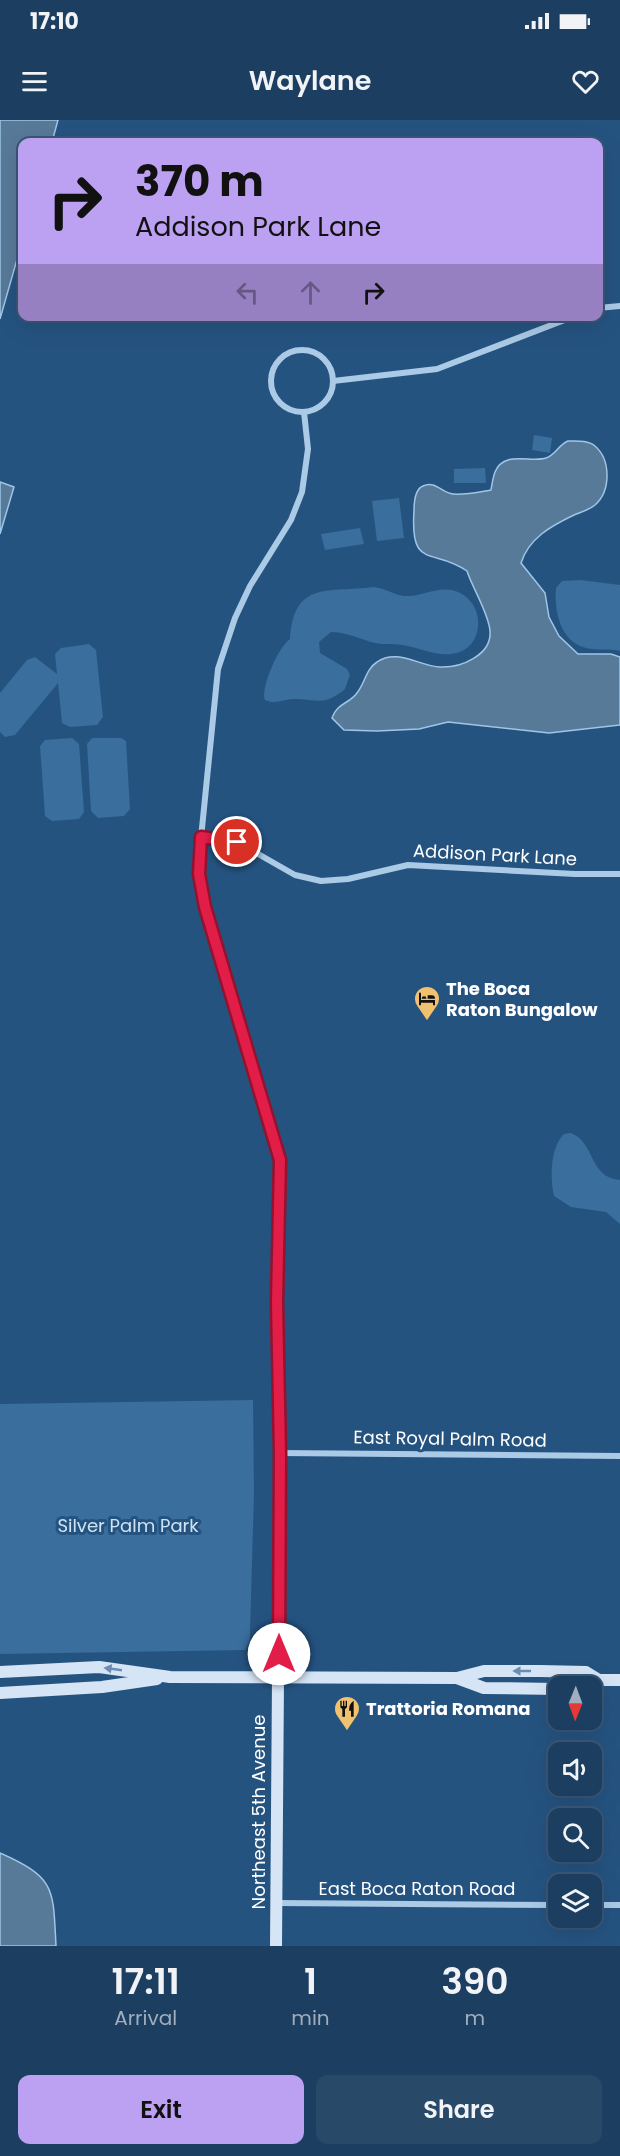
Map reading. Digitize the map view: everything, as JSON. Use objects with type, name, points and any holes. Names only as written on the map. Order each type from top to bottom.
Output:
[{"type":"main road","points":[[3,1672],[99,1667],[170,1677],[457,1678],[484,1671],[586,1672],[589,1676]]},
{"type":"main road","points":[[4,1692],[102,1687],[170,1677]]},
{"type":"main road","name":"Northeast 5th Avenue","points":[[276,1946],[278,1678]]},
{"type":"main road","points":[[457,1678],[484,1688],[548,1689]]},
{"type":"main road","points":[[602,1682],[620,1680]]},
{"type":"street","points":[[603,308],[620,306]]},
{"type":"street","points":[[333,381],[437,369],[562,321]]},
{"type":"street","points":[[292,350],[312,351],[328,362],[333,381],[328,399],[313,410],[304,412],[284,407],[272,392],[271,372],[275,362],[292,350]]},
{"type":"street","points":[[278,1678],[280,1453],[277,1302],[280,1160],[205,907],[199,874],[218,669],[235,618],[250,586],[291,519],[302,492],[308,449],[304,412]]},
{"type":"street","name":"Addison Park Lane","points":[[201,837],[237,842],[295,874],[321,881],[348,879],[408,865],[575,874],[620,874]]},
{"type":"street","name":"East Royal Palm Road","points":[[280,1453],[620,1456]]},
{"type":"street","name":"East Boca Raton Road","points":[[276,1903],[548,1905]]},
{"type":"street","points":[[602,1905],[620,1905]]},
{"type":"green space","points":[[534,435],[552,438],[550,453],[532,450]]},
{"type":"green space","points":[[485,468],[486,483],[454,483],[454,469]]},
{"type":"green space","points":[[399,498],[404,538],[377,541],[372,501]]},
{"type":"green space","points":[[360,528],[364,544],[325,550],[321,534]]},
{"type":"green space","points":[[580,580],[620,585],[620,651],[577,645],[560,624],[556,606],[556,588],[562,581]]},
{"type":"green space","points":[[374,587],[404,596],[445,589],[458,592],[474,606],[478,626],[476,636],[471,645],[462,651],[445,654],[399,644],[375,643],[348,634],[331,632],[319,642],[320,653],[347,669],[350,675],[345,689],[326,700],[294,699],[273,702],[265,700],[265,686],[271,668],[290,639],[298,607],[306,598],[328,591]]},
{"type":"green space","points":[[89,644],[96,650],[103,717],[97,725],[70,727],[62,723],[58,683],[15,735],[5,737],[0,732],[0,693],[27,660],[35,657],[57,674],[55,654],[61,648]]},
{"type":"green space","points":[[72,738],[79,744],[84,812],[79,819],[52,821],[45,816],[40,746],[45,740]]},
{"type":"green space","points":[[92,738],[121,738],[126,741],[130,809],[124,816],[98,818],[91,811],[87,744]]},
{"type":"green space","points":[[571,1133],[585,1144],[602,1173],[620,1180],[620,1224],[606,1212],[571,1207],[554,1196],[552,1172],[556,1147],[564,1134]]},
{"type":"green space","name":"Silver Palm Park","points":[[253,1400],[254,1493],[250,1640],[245,1650],[0,1654],[0,1404]]},
{"type":"shaded area","points":[[0,120],[58,120],[53,138],[18,138],[18,256],[0,319]]},
{"type":"shaded area","points":[[568,441],[589,443],[600,452],[604,459],[607,476],[604,492],[593,507],[549,528],[529,546],[521,563],[545,593],[549,617],[559,636],[578,654],[611,654],[620,657],[620,725],[549,733],[448,722],[419,729],[344,730],[332,718],[334,713],[357,693],[370,668],[377,662],[385,658],[400,657],[432,666],[448,667],[474,658],[486,647],[489,639],[487,617],[467,571],[455,564],[426,554],[420,550],[416,542],[414,508],[418,490],[431,485],[453,494],[491,490],[495,472],[505,461],[546,458]]},
{"type":"shaded area","points":[[0,482],[14,487],[0,534]]},
{"type":"shaded area","points":[[0,1853],[32,1870],[48,1887],[54,1911],[56,1946],[0,1946]]},
{"type":"place","name":"The Boca Raton Bungalow","points":[[427,1022]]},
{"type":"place","name":"Trattoria Romana","points":[[347,1732]]},
{"type":"route","points":[[237,842],[201,837],[199,874],[205,907],[280,1160],[277,1302],[280,1453],[279,1654]]}]
